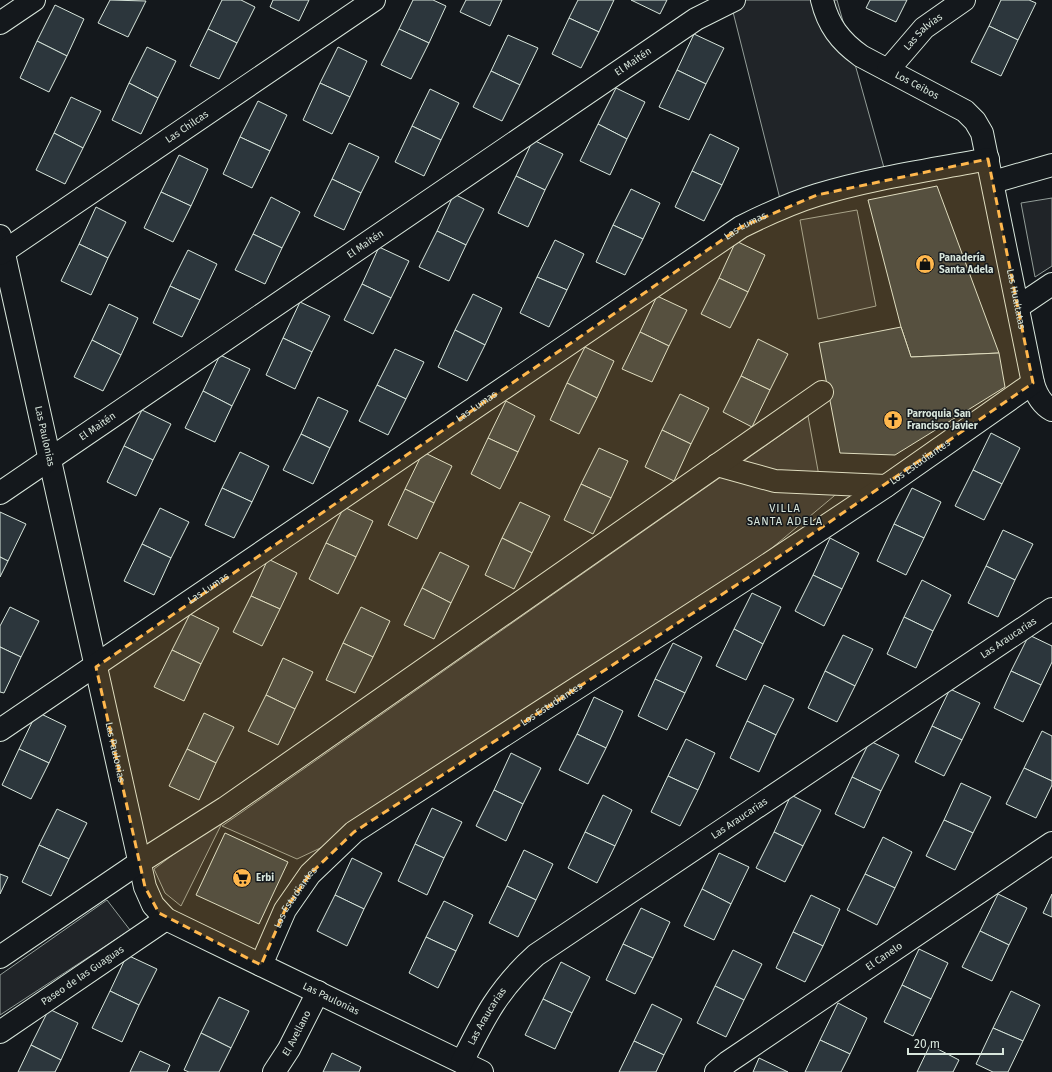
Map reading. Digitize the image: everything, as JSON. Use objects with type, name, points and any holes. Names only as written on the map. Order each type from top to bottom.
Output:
[{"type":"street","points":[[0,23],[34,0]]},
{"type":"street","name":"Las Chilcas","points":[[1,247],[374,0]]},
{"type":"street","name":"El Maitén","points":[[0,493],[696,19],[734,0]]},
{"type":"street","name":"Los Ceibos","points":[[822,0],[827,19],[836,34],[848,46],[861,56],[965,111],[975,121],[982,133],[993,182]]},
{"type":"street","name":"Las Salvias","points":[[888,70],[924,28],[964,0]]},
{"type":"street","name":"Las Lumas","points":[[0,730],[96,667],[741,227],[782,208],[817,195],[852,186],[988,159]]},
{"type":"street","points":[[993,182],[1052,166]]},
{"type":"street","name":"Las Hualtatas","points":[[993,182],[1033,383],[1041,401],[1052,410]]},
{"type":"street","name":"Las Paulonias","points":[[1,247],[148,896],[159,913],[166,919],[482,1072]]},
{"type":"street","points":[[1018,307],[1052,284]]},
{"type":"street","name":"Los Estudiantes","points":[[261,965],[286,910],[310,874],[354,832],[746,580],[886,486],[1033,383]]},
{"type":"street","points":[[0,957],[140,862],[225,808],[822,392]]},
{"type":"street","name":"Los Estudiantes","points":[[717,465],[775,481],[886,486]]},
{"type":"street","name":"Las Araucarias","points":[[462,1062],[481,1024],[500,994],[512,978],[536,954],[1052,608]]},
{"type":"street","name":"El Canelo","points":[[716,1072],[728,1062],[1052,842]]},
{"type":"street","name":"Paseo de las Guaguas","points":[[0,1032],[166,919]]},
{"type":"street","name":"El Avellano","points":[[274,1072],[289,1049],[318,992]]},
{"type":"highlighted area","points":[[988,159],[1033,383],[752,575],[354,832],[310,874],[285,910],[261,965],[159,913],[145,887],[96,667],[741,227],[817,195]]},
{"type":"shaded area","points":[[730,0],[837,0],[888,182],[782,207]]},
{"type":"shaded area","points":[[1052,198],[1052,266],[1035,277],[1021,203]]},
{"type":"shaded area","points":[[857,210],[876,306],[818,319],[800,220]]},
{"type":"shaded area","points":[[808,416],[819,476],[840,491],[741,574],[331,843],[297,859],[222,826]]},
{"type":"shaded area","points":[[226,815],[181,906],[165,893],[154,869]]},
{"type":"shaded area","points":[[107,900],[130,930],[0,1015],[0,975]]},
{"type":"building","points":[[110,0],[146,1],[128,37],[98,23]]},
{"type":"building","points":[[222,0],[241,0],[255,7],[237,43],[208,29]]},
{"type":"building","points":[[273,0],[309,0],[299,21],[270,7]]},
{"type":"building","points":[[413,0],[433,0],[446,6],[429,43],[399,29]]},
{"type":"building","points":[[466,0],[502,0],[490,26],[460,12]]},
{"type":"building","points":[[578,0],[614,0],[599,32],[569,18]]},
{"type":"building","points":[[631,0],[667,0],[660,14]]},
{"type":"building","points":[[870,0],[907,0],[896,22],[866,8]]},
{"type":"building","points":[[1001,0],[1029,0],[1036,3],[1018,40],[989,26]]},
{"type":"building","points":[[55,5],[84,19],[67,56],[37,41]]},
{"type":"building","points":[[569,18],[599,32],[581,68],[552,54]]},
{"type":"building","points":[[989,26],[1018,40],[1001,76],[971,62]]},
{"type":"building","points":[[208,29],[237,43],[219,79],[190,66]]},
{"type":"building","points":[[399,29],[429,43],[411,79],[381,65]]},
{"type":"building","points":[[694,34],[724,48],[706,84],[677,70]]},
{"type":"building","points":[[508,35],[538,48],[520,85],[491,71]]},
{"type":"building","points":[[37,41],[67,56],[49,92],[20,78]]},
{"type":"building","points":[[147,47],[176,61],[158,98],[129,83]]},
{"type":"building","points":[[338,47],[367,61],[350,97],[320,83]]},
{"type":"building","points":[[677,70],[706,84],[689,120],[659,107]]},
{"type":"building","points":[[491,71],[520,85],[502,121],[473,107]]},
{"type":"building","points":[[129,83],[158,98],[141,134],[112,120]]},
{"type":"building","points":[[320,83],[350,97],[332,134],[303,120]]},
{"type":"building","points":[[616,88],[645,102],[627,139],[598,124]]},
{"type":"building","points":[[430,89],[459,103],[441,140],[412,126]]},
{"type":"building","points":[[71,97],[101,111],[83,148],[54,133]]},
{"type":"building","points":[[258,101],[287,115],[270,151],[240,137]]},
{"type":"building","points":[[598,124],[627,139],[610,175],[580,161]]},
{"type":"building","points":[[412,126],[441,140],[424,176],[395,162]]},
{"type":"building","points":[[54,133],[83,148],[65,184],[36,170]]},
{"type":"building","points":[[710,134],[739,148],[722,185],[692,171]]},
{"type":"building","points":[[240,137],[270,151],[252,188],[223,174]]},
{"type":"building","points":[[533,140],[563,154],[545,190],[516,176]]},
{"type":"building","points":[[349,143],[379,157],[361,193],[332,179]]},
{"type":"building","points":[[179,155],[208,169],[191,206],[161,192]]},
{"type":"building","points":[[692,171],[722,185],[704,221],[675,207]]},
{"type":"building","points":[[516,176],[545,190],[528,227],[498,213]]},
{"type":"building","points":[[332,179],[361,193],[344,230],[314,216]]},
{"type":"building","name":"Panadería Santa Adela","points":[[937,186],[999,353],[911,357],[901,327],[868,200]]},
{"type":"building","points":[[631,189],[660,203],[643,239],[613,225]]},
{"type":"building","points":[[161,192],[191,206],[173,242],[144,228]]},
{"type":"building","points":[[454,194],[484,209],[466,245],[437,231]]},
{"type":"building","points":[[271,197],[300,212],[282,248],[253,234]]},
{"type":"building","points":[[96,207],[126,222],[108,258],[79,244]]},
{"type":"building","points":[[613,225],[643,239],[625,275],[596,262]]},
{"type":"building","points":[[437,231],[466,245],[449,281],[419,267]]},
{"type":"building","points":[[253,234],[282,248],[265,284],[235,270]]},
{"type":"building","points":[[555,240],[584,254],[567,290],[537,277]]},
{"type":"building","points":[[736,241],[765,255],[748,292],[719,278]]},
{"type":"building","points":[[79,244],[108,258],[91,295],[61,281]]},
{"type":"building","points":[[379,247],[409,261],[391,298],[362,284]]},
{"type":"building","points":[[188,250],[217,264],[200,300],[170,286]]},
{"type":"building","points":[[537,277],[567,290],[549,327],[520,313]]},
{"type":"building","points":[[719,278],[748,292],[730,328],[701,314]]},
{"type":"building","points":[[362,284],[391,298],[373,334],[344,320]]},
{"type":"building","points":[[170,286],[200,300],[182,337],[153,323]]},
{"type":"building","points":[[473,294],[502,308],[485,345],[455,330]]},
{"type":"building","points":[[657,296],[687,310],[669,346],[640,332]]},
{"type":"building","points":[[300,302],[330,316],[312,352],[283,338]]},
{"type":"building","points":[[109,304],[138,318],[121,355],[92,340]]},
{"type":"building","name":"Parroquia San Francisco Javier","points":[[901,327],[911,357],[999,353],[1005,387],[895,455],[840,453],[819,343]]},
{"type":"building","points":[[455,330],[485,345],[467,381],[438,367]]},
{"type":"building","points":[[640,332],[669,346],[652,382],[622,369]]},
{"type":"building","points":[[283,338],[312,352],[295,389],[266,375]]},
{"type":"building","points":[[758,339],[788,354],[770,390],[741,376]]},
{"type":"building","points":[[92,340],[121,355],[103,391],[74,377]]},
{"type":"building","points":[[585,347],[614,361],[597,398],[567,383]]},
{"type":"building","points":[[395,349],[424,362],[406,399],[377,385]]},
{"type":"building","points":[[220,355],[250,369],[232,406],[203,391]]},
{"type":"building","points":[[741,376],[770,390],[752,427],[723,412]]},
{"type":"building","points":[[567,383],[597,398],[579,434],[550,420]]},
{"type":"building","points":[[377,385],[406,399],[388,435],[359,421]]},
{"type":"building","points":[[203,391],[232,406],[215,442],[185,428]]},
{"type":"building","points":[[680,394],[709,408],[691,444],[662,430]]},
{"type":"building","points":[[318,397],[348,411],[330,448],[301,434]]},
{"type":"building","points":[[506,401],[535,416],[518,452],[488,438]]},
{"type":"building","points":[[142,410],[171,424],[153,460],[124,446]]},
{"type":"building","points":[[662,430],[691,444],[674,481],[645,467]]},
{"type":"building","points":[[991,433],[1020,448],[1002,484],[973,470]]},
{"type":"building","points":[[301,434],[330,448],[313,484],[283,470]]},
{"type":"building","points":[[488,438],[518,452],[500,489],[471,474]]},
{"type":"building","points":[[124,446],[153,460],[136,496],[107,482]]},
{"type":"building","points":[[599,448],[628,461],[611,498],[581,484]]},
{"type":"building","points":[[240,452],[269,466],[252,502],[222,488]]},
{"type":"building","points":[[423,452],[452,466],[434,503],[405,489]]},
{"type":"building","points":[[973,470],[1002,484],[984,520],[955,506]]},
{"type":"building","points":[[581,484],[611,498],[593,534],[564,520]]},
{"type":"building","points":[[222,488],[252,502],[234,538],[205,525]]},
{"type":"building","points":[[912,488],[941,502],[924,538],[894,524]]},
{"type":"building","points":[[405,489],[434,503],[417,539],[388,525]]},
{"type":"building","points":[[520,502],[550,516],[532,553],[502,538]]},
{"type":"building","points":[[344,507],[373,521],[356,557],[326,543]]},
{"type":"building","points":[[160,508],[189,522],[171,558],[142,544]]},
{"type":"building","points":[[0,512],[26,524],[8,561],[0,557]]},
{"type":"building","points":[[894,524],[924,538],[906,575],[877,561]]},
{"type":"building","points":[[1003,530],[1033,544],[1015,580],[986,566]]},
{"type":"building","points":[[502,538],[532,553],[514,589],[485,575]]},
{"type":"building","points":[[830,538],[859,553],[842,589],[813,575]]},
{"type":"building","points":[[326,543],[356,557],[338,594],[309,579]]},
{"type":"building","points":[[142,544],[171,558],[154,595],[124,581]]},
{"type":"building","points":[[440,552],[469,566],[451,603],[422,588]]},
{"type":"building","points":[[0,557],[8,561],[0,577]]},
{"type":"building","points":[[268,559],[297,573],[280,609],[251,596]]},
{"type":"building","points":[[986,566],[1015,580],[998,617],[968,603]]},
{"type":"building","points":[[813,575],[842,589],[824,626],[795,611]]},
{"type":"building","points":[[922,580],[951,595],[933,631],[904,617]]},
{"type":"building","points":[[422,588],[451,603],[434,639],[404,625]]},
{"type":"building","points":[[752,593],[781,607],[763,644],[734,629]]},
{"type":"building","points":[[251,596],[280,609],[262,646],[233,632]]},
{"type":"building","points":[[10,607],[39,621],[21,657],[0,647],[0,626]]},
{"type":"building","points":[[361,607],[390,621],[373,657],[343,643]]},
{"type":"building","points":[[190,614],[219,628],[201,664],[172,650]]},
{"type":"building","points":[[904,617],[933,631],[916,668],[887,654]]},
{"type":"building","points":[[734,629],[763,644],[746,680],[716,666]]},
{"type":"building","points":[[843,635],[873,649],[855,686],[825,671]]},
{"type":"building","points":[[1029,635],[1052,646],[1052,662],[1041,685],[1011,671]]},
{"type":"building","points":[[343,643],[373,657],[355,693],[326,680]]},
{"type":"building","points":[[673,643],[702,657],[685,693],[655,679]]},
{"type":"building","points":[[0,647],[21,657],[4,693],[0,692]]},
{"type":"building","points":[[172,650],[201,664],[184,701],[154,687]]},
{"type":"building","points":[[283,658],[313,672],[295,709],[266,695]]},
{"type":"building","points":[[825,671],[855,686],[837,722],[808,708]]},
{"type":"building","points":[[1011,671],[1041,685],[1023,722],[994,708]]},
{"type":"building","points":[[655,679],[685,693],[667,730],[638,716]]},
{"type":"building","points":[[764,685],[794,699],[776,735],[747,721]]},
{"type":"building","points":[[950,689],[980,703],[962,740],[932,726]]},
{"type":"building","points":[[266,695],[295,709],[278,745],[248,731]]},
{"type":"building","points":[[594,697],[623,711],[606,748],[577,734]]},
{"type":"building","points":[[37,712],[66,726],[49,763],[19,749]]},
{"type":"building","points":[[204,713],[234,727],[216,763],[187,749]]},
{"type":"building","points":[[747,721],[776,735],[759,772],[730,758]]},
{"type":"building","points":[[932,726],[962,740],[944,776],[915,762]]},
{"type":"building","points":[[1042,731],[1052,736],[1052,781],[1024,768]]},
{"type":"building","points":[[577,734],[606,748],[588,784],[559,770]]},
{"type":"building","points":[[686,739],[715,753],[698,790],[668,776]]},
{"type":"building","points":[[870,741],[899,755],[881,791],[852,777]]},
{"type":"building","points":[[19,749],[49,763],[31,799],[2,785]]},
{"type":"building","points":[[187,749],[216,763],[199,800],[169,786]]},
{"type":"building","points":[[511,753],[541,768],[523,804],[494,790]]},
{"type":"building","points":[[1024,768],[1052,781],[1052,785],[1036,818],[1006,804]]},
{"type":"building","points":[[668,776],[698,790],[680,826],[651,812]]},
{"type":"building","points":[[852,777],[881,791],[864,828],[835,814]]},
{"type":"building","points":[[961,783],[991,797],[973,833],[944,820]]},
{"type":"building","points":[[494,790],[523,804],[506,841],[476,826]]},
{"type":"building","points":[[603,795],[632,810],[615,846],[585,832]]},
{"type":"building","points":[[791,795],[821,810],[803,846],[774,832]]},
{"type":"building","points":[[432,808],[462,822],[444,858],[415,844]]},
{"type":"building","points":[[57,809],[87,823],[69,859],[39,845]]},
{"type":"building","points":[[944,820],[973,833],[955,870],[926,856]]},
{"type":"building","points":[[585,832],[615,846],[597,883],[568,868]]},
{"type":"building","points":[[774,832],[803,846],[785,882],[756,868]]},
{"type":"building","name":"Erbi","points":[[225,833],[288,862],[259,924],[196,895]]},
{"type":"building","points":[[883,837],[912,852],[895,888],[865,874]]},
{"type":"building","points":[[415,844],[444,858],[427,895],[398,881]]},
{"type":"building","points":[[39,845],[69,859],[51,896],[22,882]]},
{"type":"building","points":[[524,850],[553,864],[536,900],[507,886]]},
{"type":"building","points":[[719,853],[749,867],[731,904],[702,889]]},
{"type":"building","points":[[352,858],[382,873],[364,909],[335,895]]},
{"type":"building","points":[[0,874],[8,877],[0,894]]},
{"type":"building","points":[[865,874],[895,888],[877,925],[847,910]]},
{"type":"building","points":[[507,886],[536,900],[518,937],[489,923]]},
{"type":"building","points":[[702,889],[731,904],[714,940],[684,926]]},
{"type":"building","points":[[998,894],[1027,908],[1009,945],[980,931]]},
{"type":"building","points":[[1052,894],[1052,917],[1043,913]]},
{"type":"building","points":[[335,895],[364,909],[347,946],[317,931]]},
{"type":"building","points":[[811,895],[840,909],[823,946],[793,932]]},
{"type":"building","points":[[444,901],[473,915],[456,951],[426,937]]},
{"type":"building","points":[[641,908],[670,922],[653,958],[623,944]]},
{"type":"building","points":[[980,931],[1009,945],[992,981],[962,967]]},
{"type":"building","points":[[793,932],[823,946],[805,982],[776,968]]},
{"type":"building","points":[[426,937],[456,951],[438,988],[409,973]]},
{"type":"building","points":[[623,944],[653,958],[635,994],[606,980]]},
{"type":"building","points":[[919,949],[948,963],[931,999],[902,985]]},
{"type":"building","points":[[733,950],[762,964],[744,1000],[715,986]]},
{"type":"building","points":[[127,955],[157,969],[139,1005],[110,991]]},
{"type":"building","points":[[561,962],[590,977],[572,1013],[543,999]]},
{"type":"building","points":[[902,985],[931,999],[913,1036],[884,1022]]},
{"type":"building","points":[[715,986],[744,1000],[726,1037],[697,1023]]},
{"type":"building","points":[[110,991],[139,1005],[122,1042],[92,1028]]},
{"type":"building","points":[[1011,991],[1040,1005],[1023,1041],[993,1028]]},
{"type":"building","points":[[219,997],[249,1011],[231,1048],[201,1033]]},
{"type":"building","points":[[543,999],[572,1013],[555,1049],[525,1035]]},
{"type":"building","points":[[838,1003],[867,1018],[850,1054],[820,1040]]},
{"type":"building","points":[[652,1004],[682,1019],[664,1055],[634,1041]]},
{"type":"building","points":[[49,1009],[78,1023],[61,1060],[31,1045]]},
{"type":"building","points":[[993,1028],[1023,1041],[1008,1072],[993,1072],[976,1064]]},
{"type":"building","points":[[201,1033],[231,1048],[219,1072],[189,1072],[184,1070]]},
{"type":"building","points":[[820,1040],[850,1054],[841,1072],[805,1072]]},
{"type":"building","points":[[634,1041],[664,1055],[656,1072],[619,1072]]},
{"type":"building","points":[[31,1045],[61,1060],[55,1072],[18,1072]]},
{"type":"building","points":[[930,1045],[959,1060],[953,1072],[917,1072]]},
{"type":"building","points":[[140,1051],[170,1065],[167,1072],[130,1072]]},
{"type":"building","points":[[332,1053],[361,1067],[359,1072],[323,1072]]},
{"type":"building","points":[[759,1058],[788,1072],[753,1072]]},
{"type":"place","name":"Panadería Santa Adela","points":[[925,264]]},
{"type":"place","name":"Parroquia San Francisco Javier","points":[[893,420]]},
{"type":"place","name":"Erbi","points":[[242,878]]},
{"type":"district","name":"VILLA SANTA ADELA","points":[[785,514]]}]
